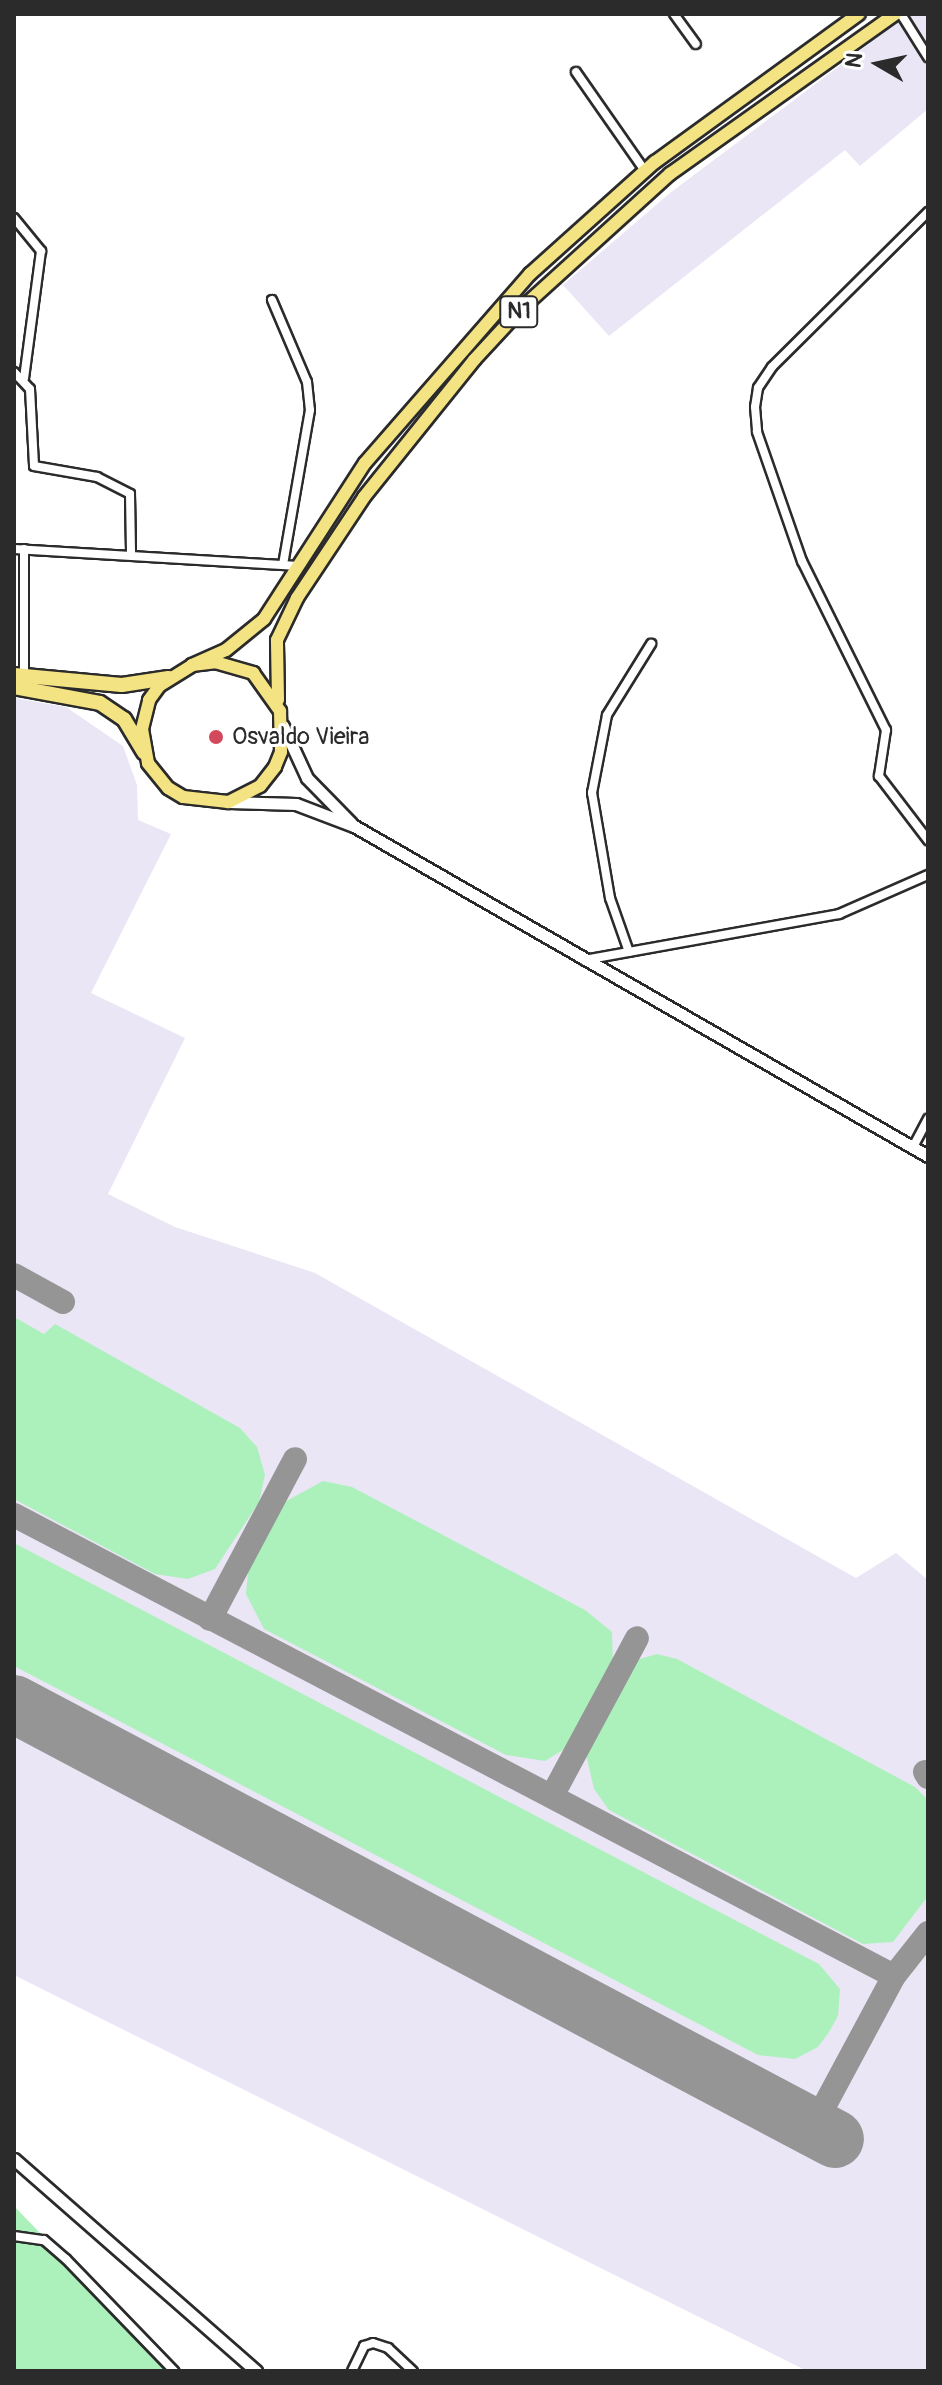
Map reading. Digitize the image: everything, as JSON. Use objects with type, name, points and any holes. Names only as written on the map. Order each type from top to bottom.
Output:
[{"type":"highway","points":[[19,675],[122,685],[168,678]]},
{"type":"highway","points":[[14,687],[100,703],[124,719],[144,752]]},
{"type":"main road","name":"N1","points":[[192,665],[249,634],[404,413],[530,274],[645,171],[859,14]]},
{"type":"main road","name":"N1","points":[[280,711],[274,659],[297,598],[364,497],[474,360],[533,298],[670,174],[895,14]]},
{"type":"main road","points":[[215,662],[253,673],[280,711],[283,726],[275,767],[249,794],[228,802],[183,797],[158,778],[144,752],[144,714],[168,678],[192,665],[215,662]]},
{"type":"street","points":[[674,14],[696,44]]},
{"type":"street","points":[[901,14],[928,57]]},
{"type":"street","points":[[576,72],[645,171]]},
{"type":"street","points":[[928,212],[772,367],[758,388],[755,407],[757,432],[802,561],[886,730],[879,770],[882,784],[928,840]]},
{"type":"street","points":[[14,218],[41,251],[24,378],[33,416],[34,466],[97,477],[130,494],[131,553]]},
{"type":"street","points":[[272,300],[307,382],[310,410],[283,565]]},
{"type":"street","points":[[14,372],[24,378]]},
{"type":"street","points":[[14,549],[131,553],[298,566]]},
{"type":"street","points":[[19,675],[24,549]]},
{"type":"street","points":[[629,952],[610,898],[592,793],[607,715],[651,644]]},
{"type":"street","points":[[283,726],[307,778],[354,826]]},
{"type":"street","points":[[228,802],[296,804],[354,826],[928,1156]]},
{"type":"street","points":[[583,960],[839,914],[928,875]]},
{"type":"street","points":[[913,1147],[928,1119]]},
{"type":"street","points":[[14,2159],[256,2371]]},
{"type":"street","points":[[14,2236],[44,2240],[174,2371]]},
{"type":"street","points":[[352,2371],[364,2346],[373,2343],[388,2348],[413,2371]]},
{"type":"shaded area","points":[[909,14],[928,14],[928,109],[860,166],[845,150],[609,336],[563,285],[670,193]]},
{"type":"shaded area","points":[[14,698],[66,707],[123,746],[137,785],[138,820],[171,834],[91,993],[185,1038],[108,1194],[175,1227],[315,1273],[856,1578],[896,1553],[928,1580],[928,2371],[807,2371],[14,1975]]},
{"type":"green space","points":[[14,1317],[44,1334],[55,1324],[240,1428],[257,1447],[265,1475],[259,1502],[215,1569],[188,1579],[155,1574],[14,1499]]},
{"type":"green space","points":[[323,1481],[352,1487],[585,1610],[612,1632],[613,1666],[563,1750],[545,1761],[506,1755],[264,1629],[246,1594],[249,1560],[281,1504]]},
{"type":"green space","points":[[14,1543],[819,1964],[840,1989],[838,2016],[829,2032],[818,2047],[795,2059],[758,2055],[14,1666]]},
{"type":"green space","points":[[657,1654],[677,1659],[915,1787],[928,1800],[928,1896],[893,1942],[863,1944],[609,1810],[594,1789],[585,1750],[626,1672],[640,1659]]},
{"type":"green space","points":[[14,2206],[173,2371],[14,2371]]},
{"type":"taxiway","points":[[14,1275],[63,1302]]},
{"type":"taxiway","points":[[210,1619],[295,1459]]},
{"type":"taxiway","points":[[14,1515],[894,1976]]},
{"type":"taxiway","points":[[552,1796],[637,1638]]},
{"type":"taxiway","points":[[925,1772],[928,1777]]},
{"type":"taxiway","points":[[813,2127],[894,1976],[928,1933]]},
{"type":"runway","points":[[14,1704],[835,2139]]},
{"type":"place","name":"Osvaldo Vieira","points":[[216,737]]}]
